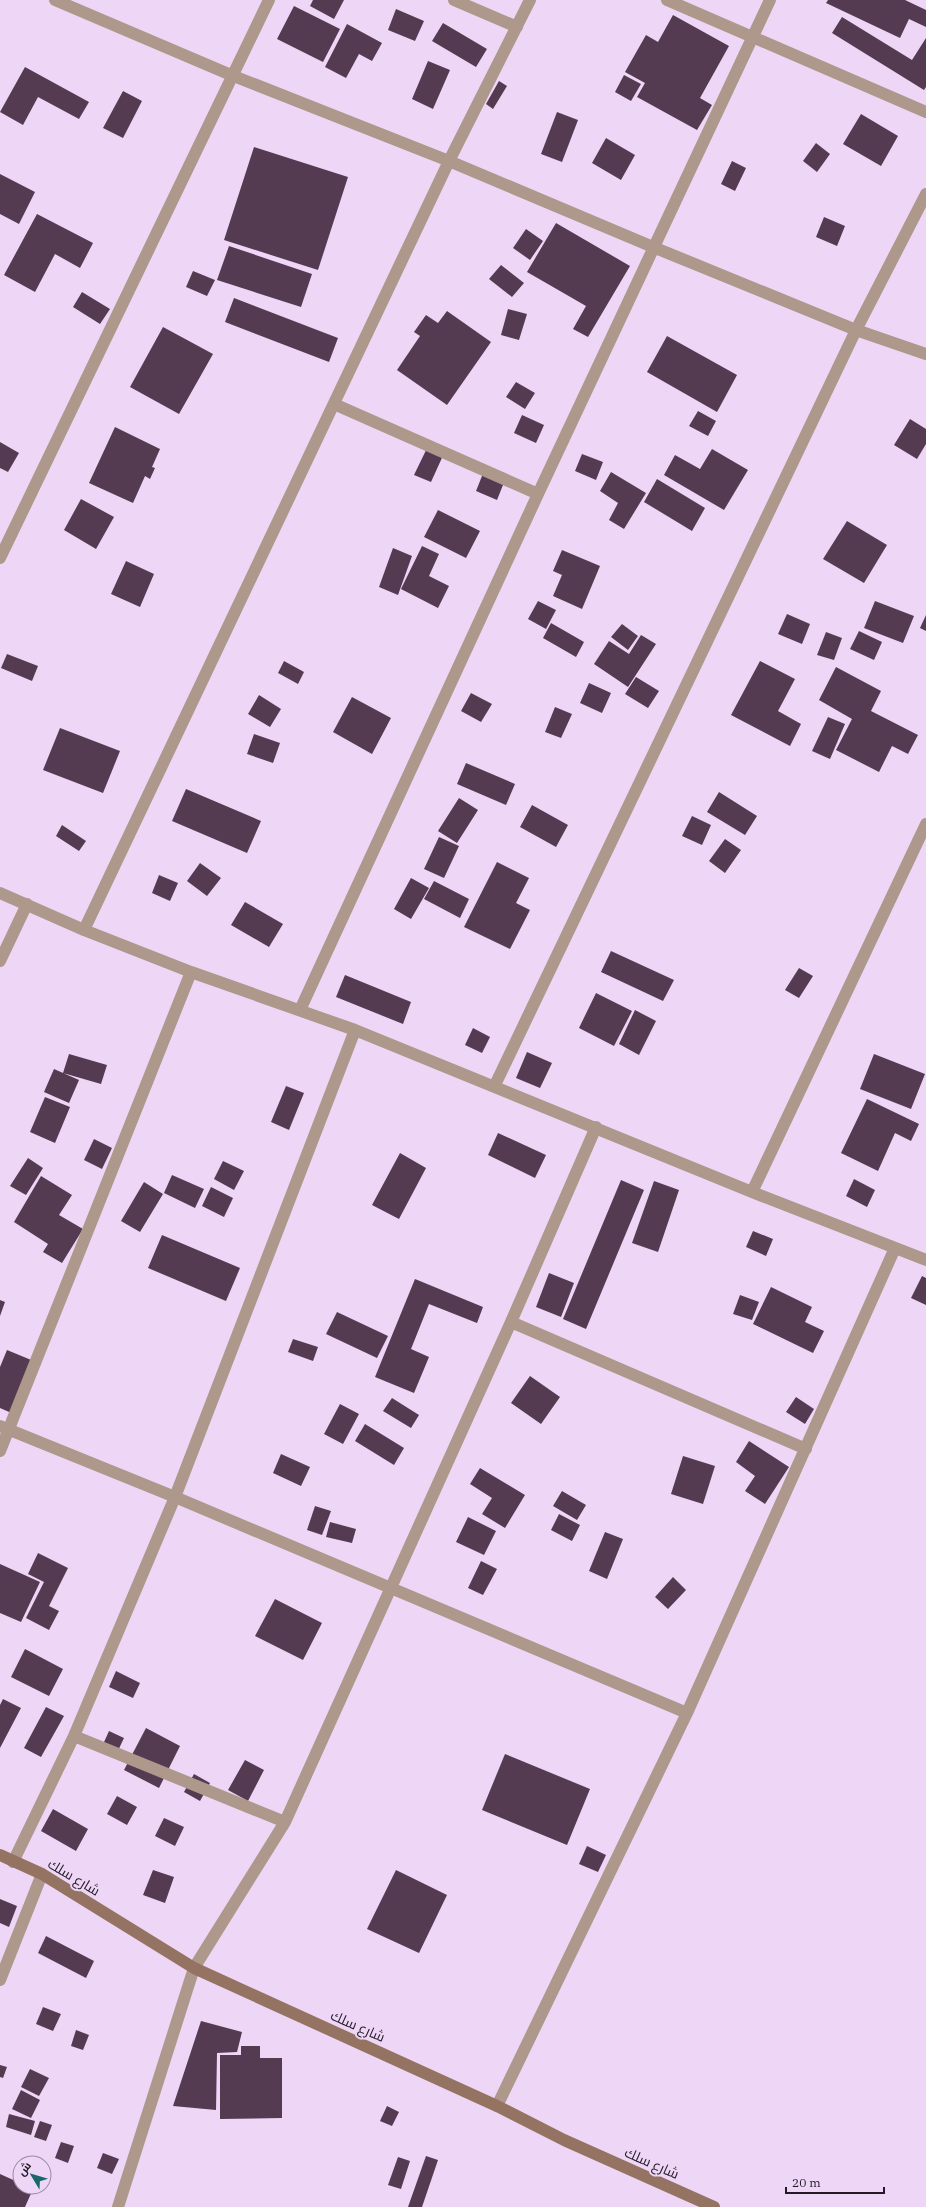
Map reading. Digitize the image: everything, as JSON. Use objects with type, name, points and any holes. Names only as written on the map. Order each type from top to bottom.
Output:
[{"type":"street","points":[[55,0],[231,75],[449,161],[856,330],[926,354]]},
{"type":"street","points":[[0,558],[268,0]]},
{"type":"street","points":[[454,0],[517,27]]},
{"type":"street","points":[[84,930],[449,161],[530,0]]},
{"type":"street","points":[[667,0],[926,112]]},
{"type":"street","points":[[300,1010],[538,494],[770,0]]},
{"type":"street","points":[[495,1085],[856,330],[926,194]]},
{"type":"street","points":[[334,404],[538,494]]},
{"type":"street","points":[[752,1192],[926,824]]},
{"type":"street","points":[[0,893],[84,930],[191,972],[355,1030],[495,1085],[752,1192],[926,1260]]},
{"type":"street","points":[[0,961],[27,904]]},
{"type":"street","points":[[0,1451],[5,1427],[191,972]]},
{"type":"street","points":[[13,1862],[74,1736],[175,1497],[355,1030]]},
{"type":"street","points":[[118,2207],[194,1968],[284,1822],[511,1322],[596,1127]]},
{"type":"street","points":[[497,2106],[687,1713],[895,1248]]},
{"type":"street","points":[[511,1322],[806,1449]]},
{"type":"street","points":[[5,1427],[687,1713]]},
{"type":"street","points":[[74,1736],[284,1822]]},
{"type":"street","name":"شارع سلك","points":[[0,1855],[42,1874],[194,1968],[497,2106],[564,2140],[714,2207]]},
{"type":"street","points":[[0,1980],[42,1874]]},
{"type":"building","points":[[313,0],[344,0],[334,19],[310,6]]},
{"type":"building","points":[[828,0],[905,0],[926,10],[926,27],[909,19],[900,38],[826,3]]},
{"type":"building","points":[[294,6],[340,29],[323,62],[277,39]]},
{"type":"building","points":[[396,9],[424,21],[415,41],[388,30]]},
{"type":"building","points":[[673,15],[729,46],[700,98],[712,105],[697,130],[637,97],[645,83],[625,72],[646,35],[658,42]]},
{"type":"building","points":[[842,17],[912,60],[926,38],[926,87],[924,90],[832,33]]},
{"type":"building","points":[[443,23],[487,49],[476,67],[432,41]]},
{"type":"building","points":[[347,24],[382,43],[372,61],[359,54],[346,78],[325,67]]},
{"type":"building","points":[[428,61],[450,70],[433,109],[412,99]]},
{"type":"building","points":[[25,67],[89,102],[79,119],[38,97],[23,125],[0,112]]},
{"type":"building","points":[[624,75],[641,84],[631,101],[615,92]]},
{"type":"building","points":[[499,81],[507,86],[493,109],[486,104]]},
{"type":"building","points":[[123,91],[142,101],[123,138],[103,128]]},
{"type":"building","points":[[557,112],[578,120],[562,162],[541,154]]},
{"type":"building","points":[[861,114],[898,136],[881,166],[843,144]]},
{"type":"building","points":[[606,138],[635,155],[621,180],[592,163]]},
{"type":"building","points":[[816,143],[830,154],[817,172],[803,161]]},
{"type":"building","points":[[254,147],[348,177],[318,270],[224,240]]},
{"type":"building","points":[[732,161],[746,168],[735,191],[721,184]]},
{"type":"building","points":[[0,174],[35,192],[19,224],[0,214]]},
{"type":"building","points":[[37,214],[93,243],[80,268],[55,254],[35,292],[4,275]]},
{"type":"building","points":[[824,217],[845,226],[837,246],[816,237]]},
{"type":"building","points":[[556,223],[630,266],[588,337],[573,329],[586,306],[527,272]]},
{"type":"building","points":[[526,229],[543,241],[530,260],[513,248]]},
{"type":"building","points":[[229,246],[312,274],[301,307],[217,280]]},
{"type":"building","points":[[501,265],[524,283],[512,297],[489,279]]},
{"type":"building","points":[[193,271],[215,280],[207,296],[186,287]]},
{"type":"building","points":[[82,292],[110,309],[100,324],[73,307]]},
{"type":"building","points":[[234,298],[338,338],[329,362],[225,322]]},
{"type":"building","points":[[508,309],[527,314],[519,340],[501,335]]},
{"type":"building","points":[[447,311],[491,342],[447,405],[397,370],[420,336],[414,332],[426,315],[438,323]]},
{"type":"building","points":[[163,327],[213,354],[179,414],[130,387]]},
{"type":"building","points":[[667,336],[737,375],[717,412],[647,372]]},
{"type":"building","points":[[516,382],[535,393],[525,409],[506,397]]},
{"type":"building","points":[[698,411],[716,421],[708,436],[689,426]]},
{"type":"building","points":[[522,415],[544,425],[536,443],[514,433]]},
{"type":"building","points":[[910,419],[926,429],[926,444],[917,459],[894,445]]},
{"type":"building","points":[[115,427],[160,449],[152,467],[155,468],[150,479],[145,476],[133,503],[89,483]]},
{"type":"building","points":[[0,442],[19,453],[8,472],[0,468]]},
{"type":"building","points":[[430,442],[446,449],[431,482],[414,475]]},
{"type":"building","points":[[712,449],[748,470],[724,510],[664,475],[675,455],[700,469]]},
{"type":"building","points":[[582,454],[603,462],[596,480],[575,471]]},
{"type":"building","points":[[484,471],[505,480],[497,500],[476,491]]},
{"type":"building","points":[[611,472],[646,493],[624,529],[609,520],[618,503],[600,491]]},
{"type":"building","points":[[657,479],[705,508],[692,531],[644,502]]},
{"type":"building","points":[[81,499],[114,517],[96,549],[64,530]]},
{"type":"building","points":[[438,510],[480,531],[466,558],[424,537]]},
{"type":"building","points":[[847,521],[887,545],[864,583],[823,559]]},
{"type":"building","points":[[422,546],[439,554],[429,576],[449,586],[438,608],[401,589]]},
{"type":"building","points":[[393,548],[412,556],[398,595],[379,587]]},
{"type":"building","points":[[562,550],[600,566],[582,609],[553,596],[562,575],[553,571]]},
{"type":"building","points":[[126,561],[154,574],[140,607],[111,594]]},
{"type":"building","points":[[538,601],[556,610],[546,629],[528,619]]},
{"type":"building","points":[[875,601],[914,616],[903,643],[864,628]]},
{"type":"building","points":[[787,614],[810,624],[802,644],[778,634]]},
{"type":"building","points":[[926,615],[926,631],[920,628]]},
{"type":"building","points":[[551,623],[584,642],[576,657],[543,638]]},
{"type":"building","points":[[622,624],[638,636],[628,650],[611,637]]},
{"type":"building","points":[[859,631],[882,642],[874,660],[850,649]]},
{"type":"building","points":[[826,632],[842,638],[834,660],[817,655]]},
{"type":"building","points":[[641,635],[656,644],[628,687],[594,664],[609,641],[629,654]]},
{"type":"building","points":[[7,654],[38,666],[32,681],[1,668]]},
{"type":"building","points":[[284,661],[304,672],[298,684],[278,673]]},
{"type":"building","points":[[760,661],[795,679],[778,711],[801,724],[790,746],[731,715]]},
{"type":"building","points":[[836,667],[881,691],[871,711],[918,735],[908,754],[892,746],[879,772],[836,750],[852,719],[819,700]]},
{"type":"building","points":[[636,677],[659,691],[648,708],[625,694]]},
{"type":"building","points":[[589,683],[611,693],[602,713],[580,703]]},
{"type":"building","points":[[471,693],[492,704],[481,722],[461,711]]},
{"type":"building","points":[[259,695],[281,709],[270,727],[248,714]]},
{"type":"building","points":[[352,697],[391,718],[372,754],[333,732]]},
{"type":"building","points":[[555,707],[572,714],[561,738],[545,732]]},
{"type":"building","points":[[828,717],[845,724],[830,759],[812,751]]},
{"type":"building","points":[[60,728],[120,751],[103,793],[43,770]]},
{"type":"building","points":[[254,734],[280,743],[273,763],[247,754]]},
{"type":"building","points":[[466,763],[515,784],[506,805],[457,784]]},
{"type":"building","points":[[186,789],[261,821],[247,853],[172,821]]},
{"type":"building","points":[[719,792],[757,816],[745,835],[707,812]]},
{"type":"building","points":[[459,798],[478,810],[457,843],[438,831]]},
{"type":"building","points":[[532,805],[568,825],[556,847],[520,827]]},
{"type":"building","points":[[692,816],[711,825],[702,845],[682,836]]},
{"type":"building","points":[[62,825],[86,841],[79,851],[56,836]]},
{"type":"building","points":[[439,837],[459,846],[444,878],[424,869]]},
{"type":"building","points":[[725,839],[741,850],[725,873],[709,861]]},
{"type":"building","points":[[497,862],[529,878],[516,903],[530,910],[510,949],[464,927]]},
{"type":"building","points":[[200,863],[221,878],[207,896],[187,881]]},
{"type":"building","points":[[159,875],[178,883],[170,901],[152,893]]},
{"type":"building","points":[[411,878],[429,888],[411,919],[394,909]]},
{"type":"building","points":[[434,881],[469,899],[460,918],[424,899]]},
{"type":"building","points":[[245,902],[283,924],[269,947],[231,925]]},
{"type":"building","points":[[611,951],[674,980],[663,1001],[601,972]]},
{"type":"building","points":[[799,968],[813,976],[799,998],[785,990]]},
{"type":"building","points":[[345,975],[411,1002],[403,1024],[336,997]]},
{"type":"building","points":[[596,993],[632,1011],[614,1046],[579,1028]]},
{"type":"building","points":[[635,1010],[656,1021],[639,1055],[619,1044]]},
{"type":"building","points":[[473,1028],[490,1037],[482,1053],[465,1045]]},
{"type":"building","points":[[527,1052],[552,1063],[540,1088],[516,1078]]},
{"type":"building","points":[[69,1054],[107,1065],[101,1084],[63,1073]]},
{"type":"building","points":[[874,1054],[925,1074],[911,1109],[860,1089]]},
{"type":"building","points":[[54,1069],[79,1080],[69,1103],[44,1092]]},
{"type":"building","points":[[286,1086],[304,1093],[289,1130],[271,1122]]},
{"type":"building","points":[[45,1097],[70,1107],[55,1143],[30,1132]]},
{"type":"building","points":[[867,1099],[919,1124],[911,1141],[895,1133],[878,1171],[841,1153]]},
{"type":"building","points":[[498,1133],[546,1155],[535,1178],[488,1155]]},
{"type":"building","points":[[94,1139],[112,1148],[102,1169],[84,1160]]},
{"type":"building","points":[[400,1153],[426,1168],[399,1219],[372,1205]]},
{"type":"building","points":[[28,1158],[43,1168],[26,1195],[10,1186]]},
{"type":"building","points":[[223,1161],[244,1171],[234,1190],[214,1179]]},
{"type":"building","points":[[172,1175],[204,1189],[195,1208],[164,1193]]},
{"type":"building","points":[[41,1176],[72,1195],[59,1215],[83,1229],[62,1263],[43,1252],[48,1244],[14,1222]]},
{"type":"building","points":[[854,1179],[875,1190],[867,1207],[846,1196]]},
{"type":"building","points":[[621,1180],[644,1190],[586,1329],[563,1319]]},
{"type":"building","points":[[654,1181],[679,1190],[658,1252],[632,1243]]},
{"type":"building","points":[[144,1182],[163,1194],[140,1232],[121,1221]]},
{"type":"building","points":[[211,1187],[233,1198],[224,1217],[202,1206]]},
{"type":"building","points":[[753,1231],[773,1239],[766,1256],[746,1247]]},
{"type":"building","points":[[162,1235],[240,1268],[226,1301],[148,1268]]},
{"type":"building","points":[[549,1273],[574,1283],[561,1317],[536,1307]]},
{"type":"building","points":[[922,1276],[926,1278],[926,1305],[911,1298]]},
{"type":"building","points":[[415,1279],[483,1307],[477,1323],[429,1304],[411,1349],[429,1357],[414,1393],[375,1377]]},
{"type":"building","points":[[771,1287],[812,1307],[805,1322],[824,1331],[813,1353],[753,1324]]},
{"type":"building","points":[[740,1295],[759,1302],[752,1320],[733,1314]]},
{"type":"building","points":[[0,1300],[5,1302],[0,1316]]},
{"type":"building","points":[[337,1312],[388,1336],[377,1358],[326,1334]]},
{"type":"building","points":[[293,1339],[318,1347],[313,1361],[288,1352]]},
{"type":"building","points":[[7,1350],[36,1362],[16,1415],[0,1408],[0,1367]]},
{"type":"building","points":[[530,1376],[560,1397],[541,1424],[511,1403]]},
{"type":"building","points":[[796,1397],[814,1409],[805,1424],[786,1412]]},
{"type":"building","points":[[392,1398],[419,1415],[411,1428],[383,1411]]},
{"type":"building","points":[[340,1404],[359,1414],[343,1444],[324,1434]]},
{"type":"building","points":[[365,1424],[404,1448],[394,1465],[355,1441]]},
{"type":"building","points":[[749,1441],[789,1467],[765,1504],[745,1491],[755,1476],[736,1462]]},
{"type":"building","points":[[281,1454],[310,1467],[301,1486],[273,1473]]},
{"type":"building","points":[[683,1456],[715,1466],[703,1504],[671,1494]]},
{"type":"building","points":[[480,1468],[525,1495],[505,1528],[482,1514],[492,1498],[470,1484]]},
{"type":"building","points":[[562,1491],[586,1505],[577,1520],[553,1506]]},
{"type":"building","points":[[315,1506],[331,1511],[322,1535],[307,1530]]},
{"type":"building","points":[[559,1514],[580,1525],[572,1541],[551,1530]]},
{"type":"building","points":[[468,1517],[496,1531],[484,1555],[456,1542]]},
{"type":"building","points":[[330,1522],[356,1529],[352,1543],[326,1537]]},
{"type":"building","points":[[605,1532],[623,1539],[607,1579],[589,1571]]},
{"type":"building","points":[[38,1553],[68,1568],[49,1606],[59,1611],[49,1630],[26,1618],[44,1582],[28,1574]]},
{"type":"building","points":[[481,1561],[497,1569],[483,1595],[468,1588]]},
{"type":"building","points":[[0,1564],[40,1582],[21,1622],[0,1613]]},
{"type":"building","points":[[673,1577],[686,1590],[668,1609],[655,1597]]},
{"type":"building","points":[[275,1599],[322,1623],[303,1660],[255,1636]]},
{"type":"building","points":[[25,1649],[63,1669],[49,1696],[11,1677]]},
{"type":"building","points":[[116,1671],[140,1683],[133,1698],[109,1687]]},
{"type":"building","points":[[3,1699],[21,1708],[0,1748],[0,1705]]},
{"type":"building","points":[[46,1707],[64,1716],[41,1757],[24,1748]]},
{"type":"building","points":[[146,1728],[180,1746],[159,1788],[124,1770]]},
{"type":"building","points":[[109,1731],[124,1738],[115,1757],[100,1751]]},
{"type":"building","points":[[505,1754],[590,1789],[567,1845],[482,1810]]},
{"type":"building","points":[[245,1760],[264,1770],[248,1801],[228,1790]]},
{"type":"building","points":[[194,1774],[210,1783],[200,1801],[184,1792]]},
{"type":"building","points":[[117,1796],[137,1807],[127,1825],[107,1814]]},
{"type":"building","points":[[53,1809],[88,1829],[76,1851],[41,1831]]},
{"type":"building","points":[[164,1818],[184,1827],[175,1846],[155,1836]]},
{"type":"building","points":[[587,1846],[606,1855],[598,1872],[579,1864]]},
{"type":"building","points":[[153,1870],[174,1877],[165,1903],[143,1895]]},
{"type":"building","points":[[396,1870],[447,1895],[419,1953],[367,1929]]},
{"type":"building","points":[[0,1899],[17,1906],[9,1927],[0,1923]]},
{"type":"building","points":[[46,1936],[94,1961],[86,1978],[38,1953]]},
{"type":"building","points":[[43,2007],[61,2014],[53,2031],[36,2024]]},
{"type":"building","points":[[201,2021],[242,2032],[237,2052],[217,2053],[216,2110],[173,2106]]},
{"type":"building","points":[[76,2030],[89,2035],[83,2050],[71,2046]]},
{"type":"building","points":[[241,2046],[260,2046],[260,2058],[282,2058],[282,2118],[220,2119],[220,2055],[241,2055]]},
{"type":"building","points":[[0,2065],[7,2067],[3,2078],[0,2077]]},
{"type":"building","points":[[30,2069],[49,2078],[39,2096],[21,2087]]},
{"type":"building","points":[[21,2090],[40,2100],[31,2118],[12,2109]]},
{"type":"building","points":[[387,2106],[399,2112],[392,2126],[380,2121]]},
{"type":"building","points":[[9,2114],[35,2121],[31,2135],[6,2127]]},
{"type":"building","points":[[40,2121],[52,2125],[46,2141],[34,2137]]},
{"type":"building","points":[[61,2142],[74,2146],[68,2163],[55,2158]]},
{"type":"building","points":[[103,2153],[119,2159],[112,2174],[97,2168]]},
{"type":"building","points":[[426,2156],[438,2160],[422,2207],[408,2207]]},
{"type":"building","points":[[398,2157],[410,2161],[401,2189],[388,2185]]},
{"type":"building","points":[[0,2174],[12,2179],[12,2195],[30,2195],[25,2207],[0,2207]]}]
